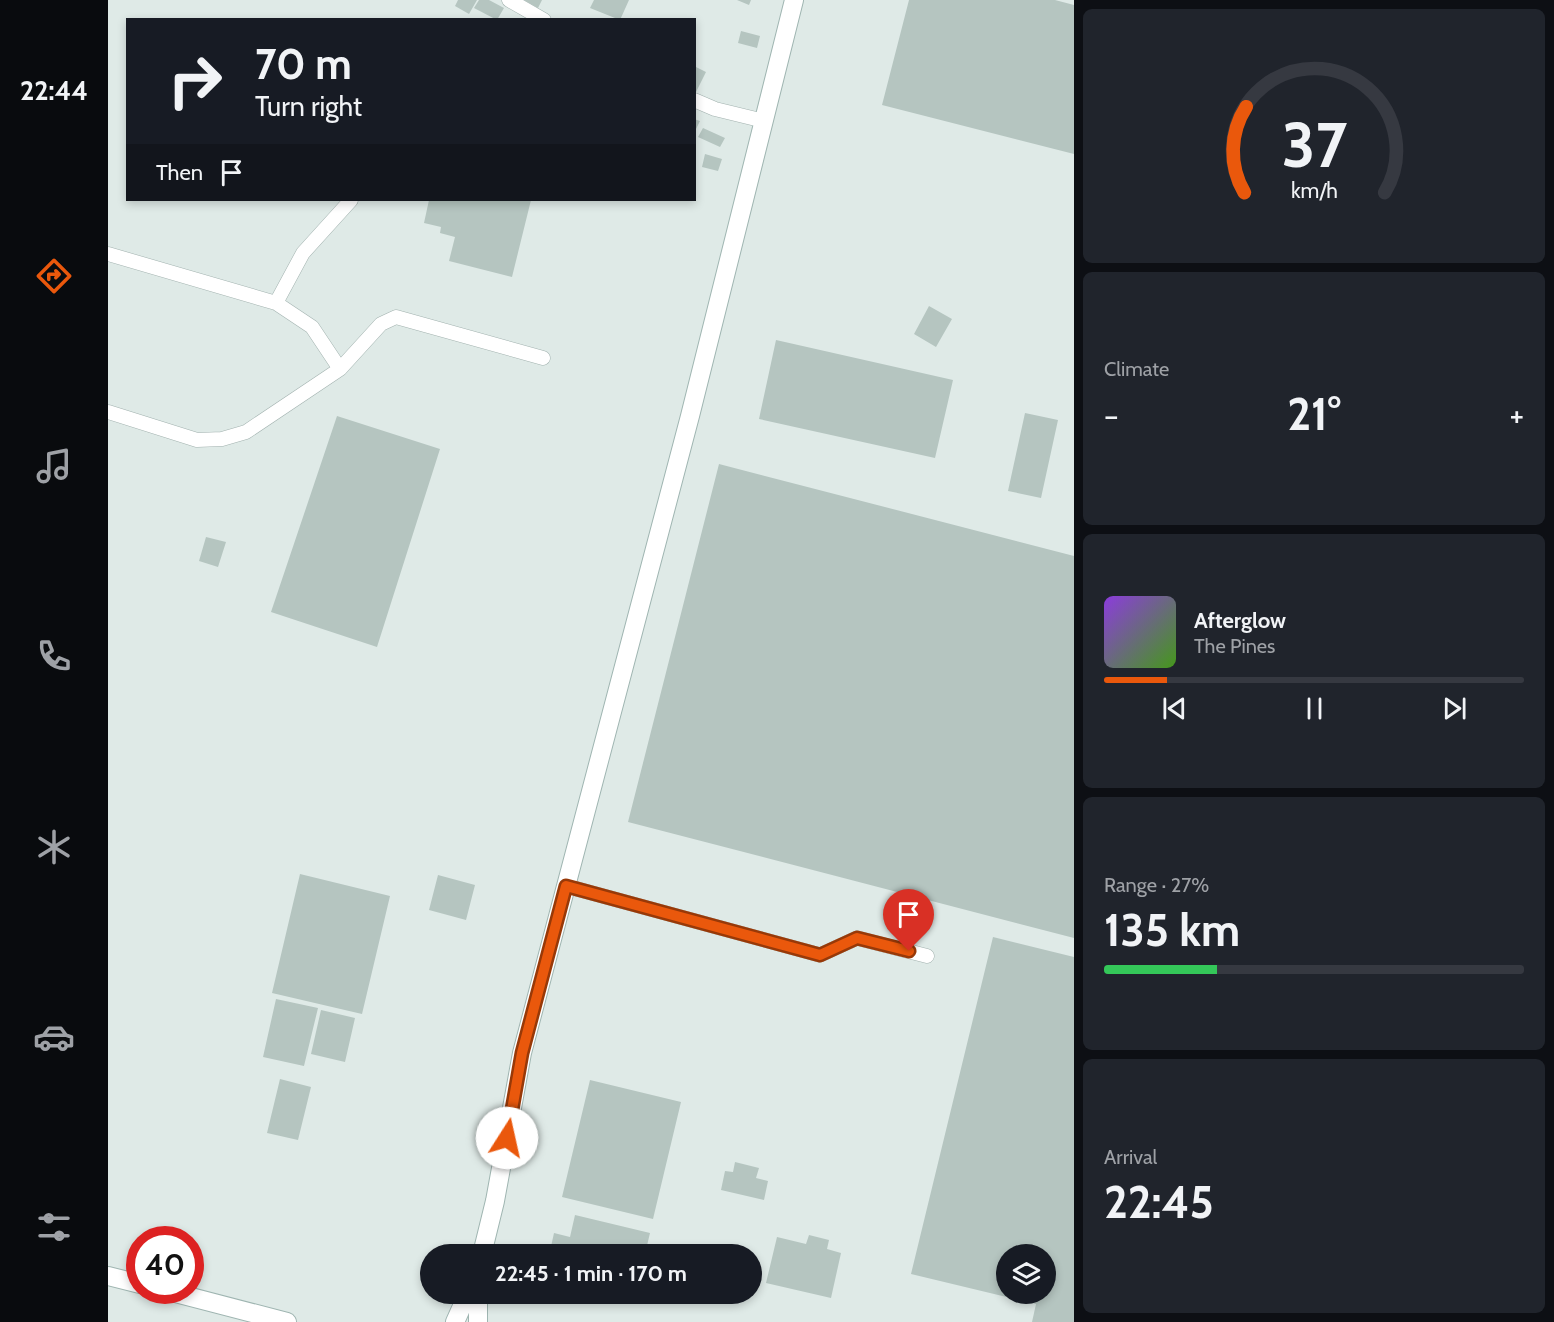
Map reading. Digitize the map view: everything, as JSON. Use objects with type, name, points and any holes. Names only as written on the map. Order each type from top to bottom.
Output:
[{"type":"street","points":[[484,1244],[495,1201],[522,1053],[690,416],[794,0]]},
{"type":"street","points":[[108,1276],[126,1280]]},
{"type":"street","points":[[204,1300],[287,1322]]},
{"type":"street","points":[[455,1322],[463,1304]]},
{"type":"street","points":[[478,1304],[478,1322]]},
{"type":"lane","points":[[509,0],[540,18]]},
{"type":"lane","points":[[696,101],[715,109],[764,121]]},
{"type":"lane","points":[[276,303],[303,253],[350,201]]},
{"type":"lane","points":[[108,254],[276,303],[312,327],[340,369]]},
{"type":"lane","points":[[108,412],[197,440],[222,439],[246,432],[340,369],[381,324],[396,317],[543,358]]},
{"type":"lane","points":[[566,886],[820,955],[857,938],[927,956]]},
{"type":"building","points":[[458,0],[477,0],[469,14],[455,6]]},
{"type":"building","points":[[479,0],[489,0],[504,8],[498,18],[493,18],[474,8]]},
{"type":"building","points":[[524,0],[542,0],[538,8]]},
{"type":"building","points":[[594,0],[629,0],[621,18],[615,18],[590,8]]},
{"type":"building","points":[[737,0],[751,0],[749,5]]},
{"type":"building","points":[[909,0],[1055,0],[1074,5],[1074,154],[882,105]]},
{"type":"building","points":[[741,31],[760,36],[757,48],[738,43]]},
{"type":"building","points":[[696,67],[706,72],[696,92]]},
{"type":"building","points":[[703,128],[725,138],[720,147],[698,137]]},
{"type":"building","points":[[705,154],[722,159],[718,171],[702,167]]},
{"type":"building","points":[[429,201],[531,201],[512,277],[449,261],[455,237],[440,233],[441,227],[424,223]]},
{"type":"building","points":[[929,306],[952,319],[936,347],[914,334]]},
{"type":"building","points":[[776,340],[953,380],[935,458],[759,419]]},
{"type":"building","points":[[1025,413],[1058,420],[1041,498],[1008,491]]},
{"type":"building","points":[[337,416],[440,449],[377,647],[271,612]]},
{"type":"building","points":[[719,464],[1074,556],[1074,938],[628,822]]},
{"type":"building","points":[[206,537],[226,542],[218,567],[199,561]]},
{"type":"building","points":[[300,874],[390,896],[362,1014],[272,993]]},
{"type":"building","points":[[438,875],[475,885],[466,920],[429,910]]},
{"type":"building","points":[[993,937],[1074,957],[1074,1322],[1032,1322],[1036,1304],[1056,1304],[1056,1244],[996,1244],[996,1294],[911,1274]]},
{"type":"building","points":[[276,999],[318,1008],[304,1066],[263,1057]]},
{"type":"building","points":[[321,1010],[355,1018],[345,1062],[311,1054]]},
{"type":"building","points":[[280,1079],[311,1087],[298,1140],[267,1133]]},
{"type":"building","points":[[590,1080],[681,1102],[653,1219],[562,1197]]},
{"type":"building","points":[[735,1162],[759,1168],[756,1178],[768,1181],[764,1200],[721,1190],[725,1171],[733,1172]]},
{"type":"building","points":[[575,1215],[650,1233],[647,1244],[552,1244],[554,1233],[570,1237]]},
{"type":"building","points":[[809,1235],[829,1240],[827,1249],[841,1253],[831,1298],[766,1283],[777,1237],[806,1244]]},
{"type":"route","points":[[507,1138],[522,1053],[566,886],[820,955],[857,938],[909,951]]}]
